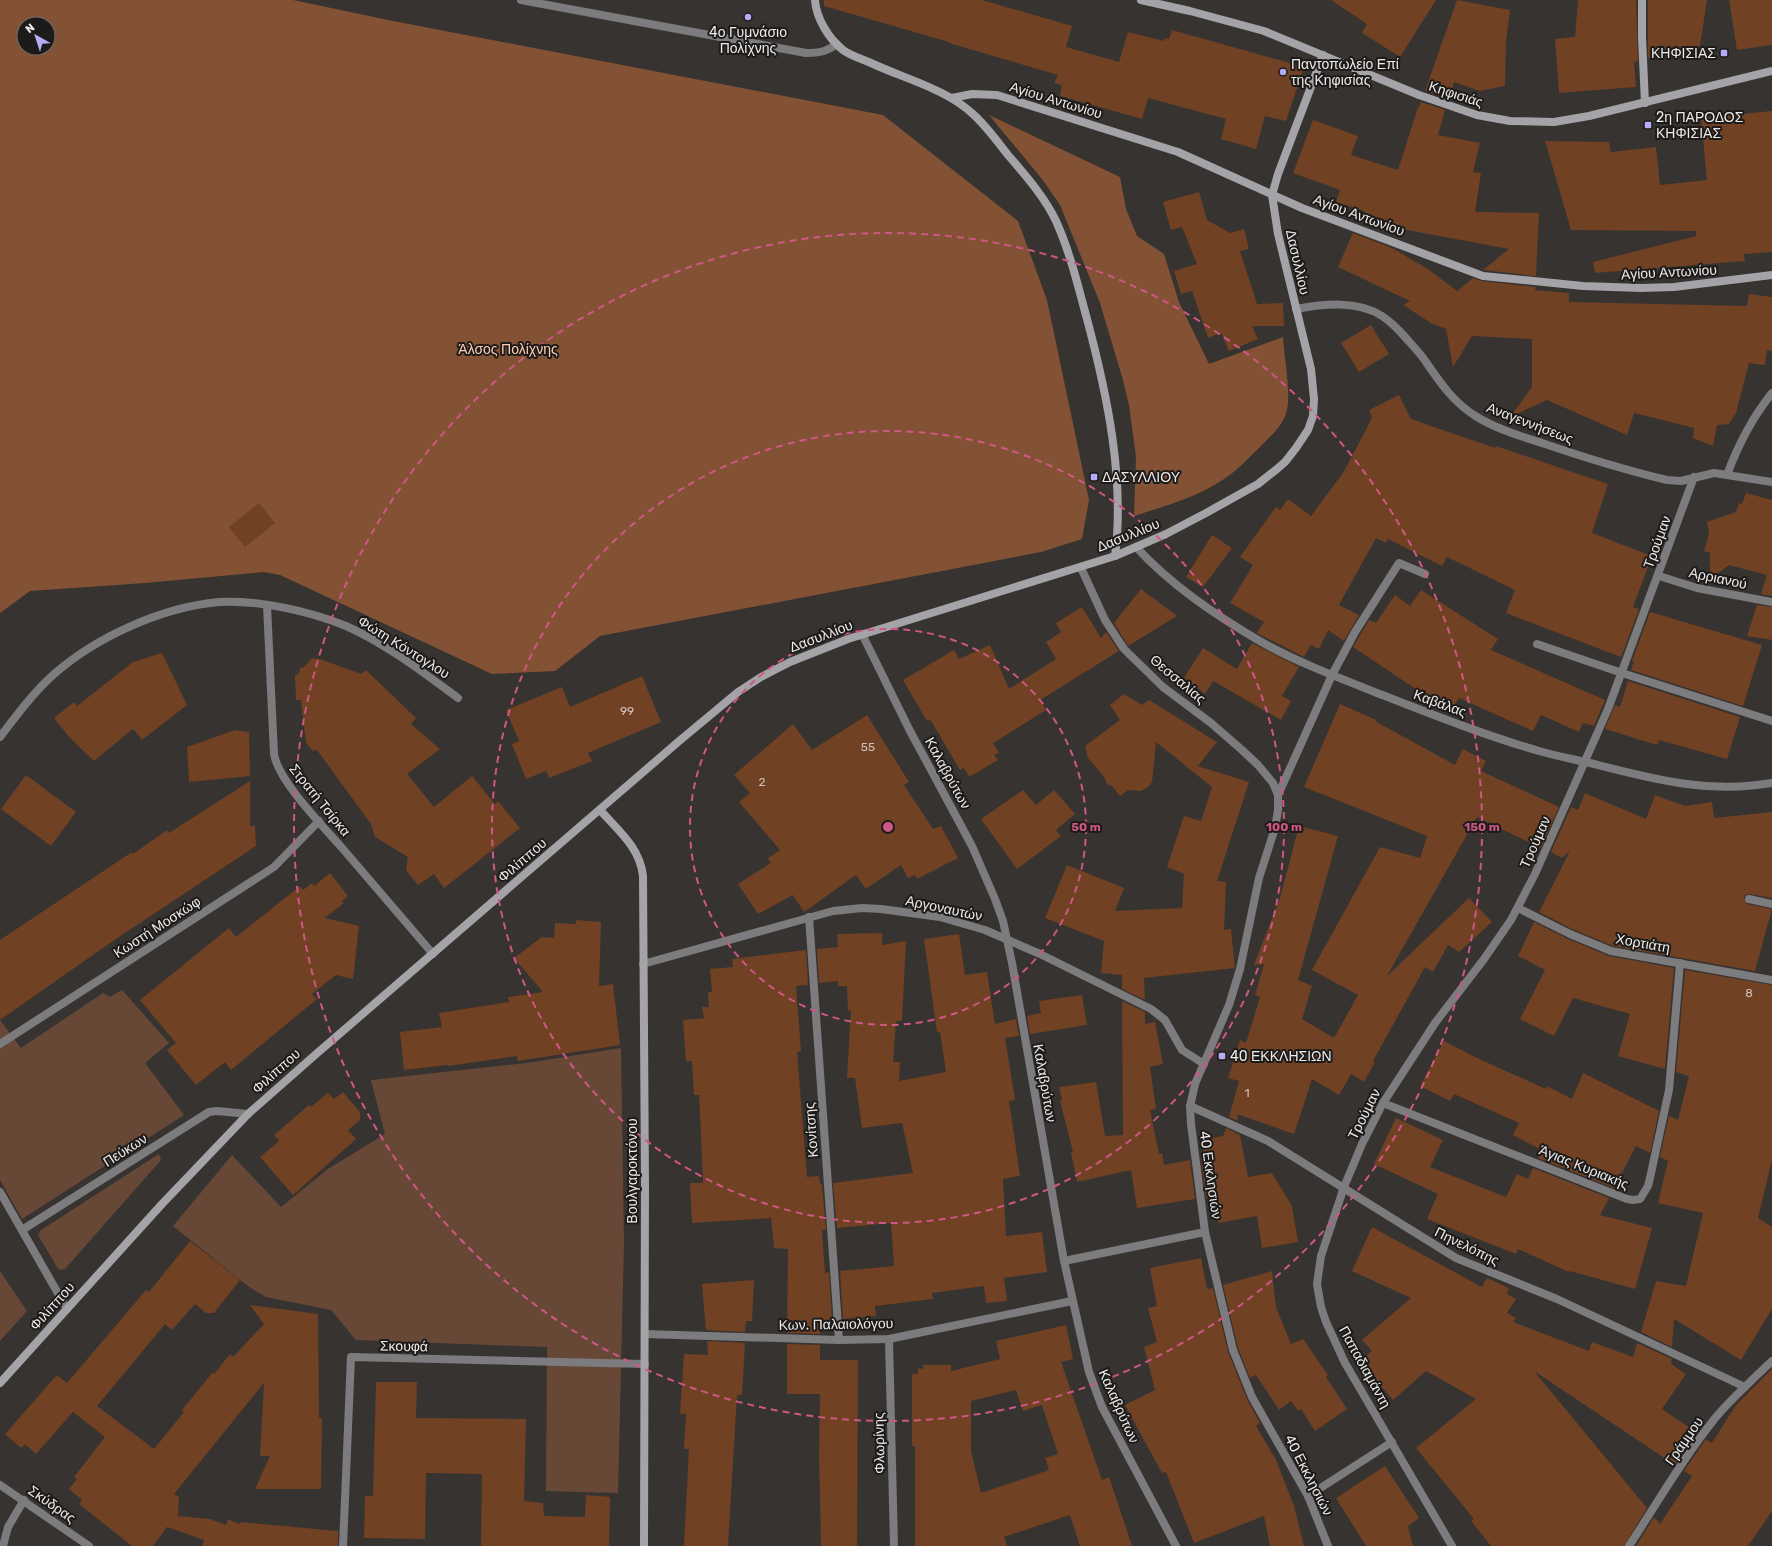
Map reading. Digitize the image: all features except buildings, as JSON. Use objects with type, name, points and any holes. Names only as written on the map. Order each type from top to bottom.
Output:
[{"type":"street","points":[[520,0],[806,53],[821,53],[829,50],[837,44]]},
{"type":"street","points":[[815,0],[821,20],[837,44],[852,55],[952,98],[975,116],[1039,193],[1055,220],[1066,247],[1094,348],[1113,451],[1118,507],[1115,556]]},
{"type":"street","name":"Κηφισιάς","points":[[1141,0],[1190,11],[1264,31],[1419,95],[1477,115],[1500,120],[1554,122],[1589,116],[1772,71]]},
{"type":"street","points":[[1642,0],[1642,37],[1646,103]]},
{"type":"street","name":"Δασυλλίου","points":[[600,810],[715,710],[751,683],[790,662],[862,634],[1081,568],[1115,556],[1200,517],[1258,484],[1277,469],[1302,439],[1313,416],[1314,399],[1311,369],[1274,216],[1272,195],[1278,174],[1323,55]]},
{"type":"street","name":"Αγίου Αντωνίου","points":[[952,98],[960,95],[977,93],[998,95],[1170,149],[1272,195],[1473,273],[1492,278],[1583,286],[1674,288],[1772,275]]},
{"type":"street","name":"Αναγεννήσεως","points":[[1296,309],[1323,304],[1336,304],[1356,307],[1382,315],[1420,353],[1443,387],[1454,400],[1463,408],[1491,425],[1570,453],[1654,477],[1676,481],[1710,473],[1772,482]]},
{"type":"street","points":[[1727,475],[1744,434],[1756,414],[1772,393]]},
{"type":"street","name":"Τρούμαν","points":[[1344,1188],[1362,1144],[1383,1102],[1435,1023],[1484,959],[1518,908],[1585,762],[1622,674],[1694,477]]},
{"type":"street","name":"Καβάλας","points":[[1136,547],[1151,563],[1170,579],[1221,617],[1260,641],[1332,675],[1458,724],[1539,751],[1672,782],[1700,786],[1747,787],[1772,783]]},
{"type":"street","points":[[1278,795],[1332,675],[1355,632],[1399,563],[1425,574]]},
{"type":"street","name":"Θεσσαλίας","points":[[1081,568],[1105,620],[1124,649],[1163,687],[1211,723],[1242,750],[1273,783],[1278,795]]},
{"type":"street","name":"Αρριανού","points":[[1658,576],[1697,588],[1772,602]]},
{"type":"street","name":"Φώτη Κόντογλου","points":[[0,737],[35,694],[55,674],[87,650],[116,633],[158,616],[200,605],[232,602],[267,605],[314,615],[357,631],[425,674],[458,698]]},
{"type":"street","name":"Στρατή Τσίρκα","points":[[267,605],[275,762],[277,767],[288,784],[433,954]]},
{"type":"street","name":"Καλαβρύτων","points":[[862,634],[909,728],[972,846],[995,899],[1007,938],[1064,1261],[1089,1372],[1096,1394],[1176,1546]]},
{"type":"street","points":[[1537,644],[1622,674],[1772,721]]},
{"type":"street","name":"40 Εκκλησιών","points":[[1278,795],[1278,810],[1275,828],[1259,878],[1240,969],[1229,1005],[1194,1084],[1190,1106],[1191,1124],[1205,1232],[1224,1317],[1244,1380],[1252,1397],[1308,1496],[1328,1546]]},
{"type":"street","name":"Φιλίππου","points":[[0,1383],[172,1193],[248,1114],[298,1069],[600,810]]},
{"type":"street","name":"Βουλγαροκτόνου","points":[[600,810],[637,852],[642,866],[645,1185],[644,1546]]},
{"type":"street","name":"Κωστή Μοσκώφ","points":[[0,1044],[274,867],[319,821]]},
{"type":"street","points":[[1749,899],[1772,904]]},
{"type":"street","name":"Χορτιάτη","points":[[1518,908],[1570,934],[1611,951],[1772,980]]},
{"type":"street","name":"Αργοναυτών","points":[[643,964],[809,917],[848,909],[881,909],[956,921],[1007,938],[1151,1009],[1165,1020],[1182,1050],[1204,1064]]},
{"type":"street","name":"Κονίτσης","points":[[809,917],[839,1340]]},
{"type":"street","name":"Άγιας Κυριακής","points":[[1383,1102],[1627,1199],[1640,1199],[1649,1182],[1669,1090],[1680,963]]},
{"type":"street","name":"Πηνελόπης","points":[[1190,1106],[1258,1135],[1456,1258],[1557,1300],[1745,1387]]},
{"type":"street","name":"Πεύκων","points":[[22,1230],[209,1112],[216,1111],[248,1114]]},
{"type":"street","name":"Παπαδιαμάντη","points":[[1344,1188],[1321,1256],[1317,1284],[1318,1294],[1326,1322],[1345,1363],[1452,1546]]},
{"type":"street","points":[[0,1192],[67,1309]]},
{"type":"street","points":[[1064,1261],[1205,1232]]},
{"type":"street","name":"Κων. Παλαιολόγου","points":[[645,1334],[839,1340],[890,1339],[1072,1301]]},
{"type":"street","name":"Φλωρίνης","points":[[890,1339],[894,1546]]},
{"type":"street","name":"Σκουφά","points":[[343,1546],[351,1358],[645,1364]]},
{"type":"street","name":"Γράμμου","points":[[1629,1546],[1696,1445],[1727,1404],[1772,1361]]},
{"type":"street","points":[[1308,1496],[1392,1442]]},
{"type":"street","name":"Σκύδρας","points":[[0,1485],[89,1546]]},
{"type":"street","points":[[3,1546],[8,1528],[24,1500]]},
{"type":"shaded area","points":[[122,990],[169,1043],[145,1063],[184,1115],[22,1219],[0,1180],[0,1020],[21,1048],[103,993],[110,997]]},
{"type":"shaded area","points":[[621,1048],[624,1243],[618,1493],[546,1491],[547,1347],[356,1340],[331,1310],[266,1297],[249,1287],[173,1226],[232,1155],[281,1207],[328,1169],[385,1134],[371,1080],[527,1063]]},
{"type":"shaded area","points":[[159,1154],[161,1160],[65,1269],[60,1270],[38,1235],[41,1230]]},
{"type":"shaded area","points":[[0,1271],[27,1311],[0,1341]]},
{"type":"green space","name":"Άλσος Πολίχνης","points":[[0,0],[293,0],[388,20],[883,115],[1018,221],[1047,300],[1089,500],[1082,539],[1041,552],[600,636],[555,671],[492,674],[280,575],[264,572],[145,583],[30,591],[0,613]]},
{"type":"green space","points":[[989,115],[1120,177],[1126,209],[1137,236],[1164,254],[1179,302],[1209,364],[1283,337],[1288,402],[1283,420],[1270,437],[1223,480],[1186,498],[1134,516],[1136,457],[1129,405],[1100,303],[1060,205],[1042,179]]},
{"type":"place","name":"4ο Γυμνάσιο Πολίχνης","points":[[748,17]]},
{"type":"place","name":"ΚΗΦΙΣΙΑΣ","points":[[1724,53]]},
{"type":"place","name":"Παντοπωλείο Επί της Κηφισίας","points":[[1283,72]]},
{"type":"place","name":"2η ΠΑΡΟΔΟΣ ΚΗΦΙΣΙΑΣ","points":[[1648,125]]},
{"type":"place","name":"ΔΑΣΥΛΛΙΟΥ","points":[[1094,477]]},
{"type":"place","name":"40 ΕΚΚΛΗΣΙΩΝ","points":[[1222,1056]]}]
